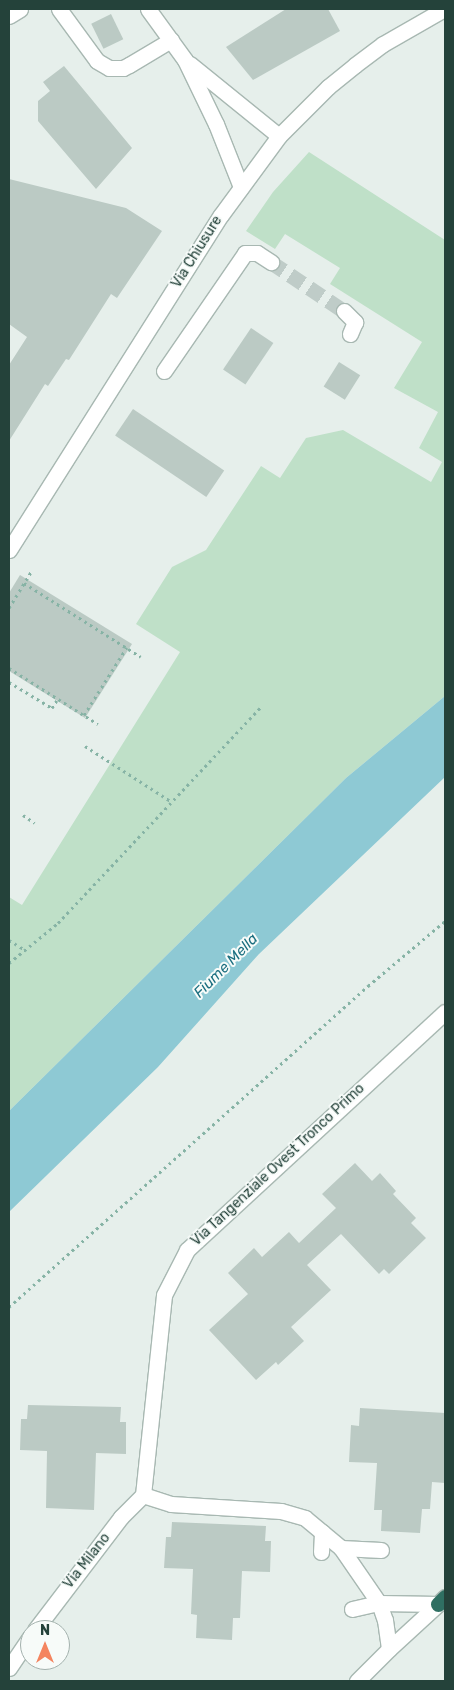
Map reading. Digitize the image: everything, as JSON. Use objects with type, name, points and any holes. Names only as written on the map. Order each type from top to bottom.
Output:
[{"type":"street","points":[[9,16],[20,9]]},
{"type":"street","points":[[60,9],[97,61],[109,68],[123,68],[171,40]]},
{"type":"street","points":[[148,9],[185,60],[216,124],[241,186]]},
{"type":"street","name":"Via Chiusure","points":[[9,550],[241,186],[279,136],[328,87],[355,65],[383,44],[444,9]]},
{"type":"street","points":[[185,60],[279,136]]},
{"type":"street","points":[[164,371],[242,256],[249,251],[257,253],[271,262]]},
{"type":"street","points":[[344,311],[355,322],[350,334]]},
{"type":"street","name":"Via Tangenziale Ovest Tronco Primo","points":[[144,1495],[164,1295],[187,1250],[445,1012]]},
{"type":"street","points":[[144,1495],[170,1504],[281,1511],[305,1518],[341,1548],[379,1603],[385,1620],[388,1649]]},
{"type":"street","name":"Via Milano","points":[[42,1620],[121,1517],[144,1495]]},
{"type":"street","points":[[321,1552],[322,1532]]},
{"type":"street","points":[[341,1548],[381,1550]]},
{"type":"street","points":[[352,1609],[379,1603],[442,1601]]},
{"type":"street","points":[[357,1681],[388,1649],[442,1601]]},
{"type":"street","points":[[9,1668],[20,1652]]},
{"type":"path","points":[[9,608],[31,572]]},
{"type":"path","points":[[24,583],[142,657]]},
{"type":"path","points":[[84,716],[127,647]]},
{"type":"path","points":[[9,668],[98,724]]},
{"type":"path","points":[[9,682],[52,708],[57,700]]},
{"type":"path","points":[[9,964],[58,923],[261,706]]},
{"type":"path","points":[[85,746],[172,802]]},
{"type":"path","points":[[23,815],[35,823]]},
{"type":"path","points":[[9,1307],[361,993],[445,921]]},
{"type":"path","points":[[9,940],[25,950]]},
{"type":"green space","points":[[309,152],[445,240],[445,696],[346,778],[9,1111],[9,897],[22,905],[180,652],[136,624],[172,567],[206,550],[261,466],[280,478],[306,438],[343,430],[431,482],[442,462],[419,448],[438,412],[394,388],[422,342],[330,284],[340,268],[285,234],[275,249],[246,231],[273,192]]},
{"type":"water","name":"Fiume Mella","points":[[445,696],[445,777],[259,954],[158,1067],[9,1212],[9,1111],[346,778]]},
{"type":"building","points":[[286,9],[328,9],[340,31],[253,80],[226,47]]},
{"type":"building","points":[[111,14],[123,39],[104,49],[91,24]]},
{"type":"building","points":[[64,66],[132,148],[96,189],[38,121],[38,101],[50,91],[43,82]]},
{"type":"building","points":[[9,179],[126,208],[162,231],[117,298],[111,294],[69,360],[66,359],[48,386],[45,384],[9,441],[9,365],[27,337],[9,324]]},
{"type":"building","points":[[251,328],[273,343],[245,385],[223,369]]},
{"type":"building","points":[[339,362],[360,375],[345,400],[324,387]]},
{"type":"building","points":[[133,409],[224,471],[206,497],[115,436]]},
{"type":"building","points":[[20,575],[132,644],[85,718],[9,671],[9,593]]},
{"type":"building","points":[[355,1163],[372,1181],[380,1173],[396,1191],[393,1194],[416,1218],[411,1223],[426,1238],[389,1274],[384,1269],[379,1274],[341,1234],[307,1265],[331,1290],[291,1327],[304,1341],[278,1365],[276,1362],[256,1380],[209,1330],[248,1294],[228,1273],[254,1248],[262,1257],[289,1232],[299,1243],[336,1208],[322,1194]]},
{"type":"building","points":[[28,1405],[121,1407],[120,1422],[126,1422],[126,1454],[96,1453],[94,1510],[46,1508],[47,1451],[20,1450],[21,1419],[27,1419]]},
{"type":"building","points":[[360,1408],[445,1413],[445,1483],[432,1482],[430,1509],[422,1509],[420,1533],[381,1531],[382,1510],[374,1510],[377,1463],[349,1462],[351,1425],[359,1426]]},
{"type":"building","points":[[172,1522],[266,1526],[265,1541],[271,1541],[270,1572],[242,1571],[240,1618],[233,1618],[232,1640],[196,1638],[197,1615],[191,1614],[193,1569],[164,1568],[166,1537],[171,1537]]},
{"type":"tunnel","points":[[271,262],[344,311]]}]
